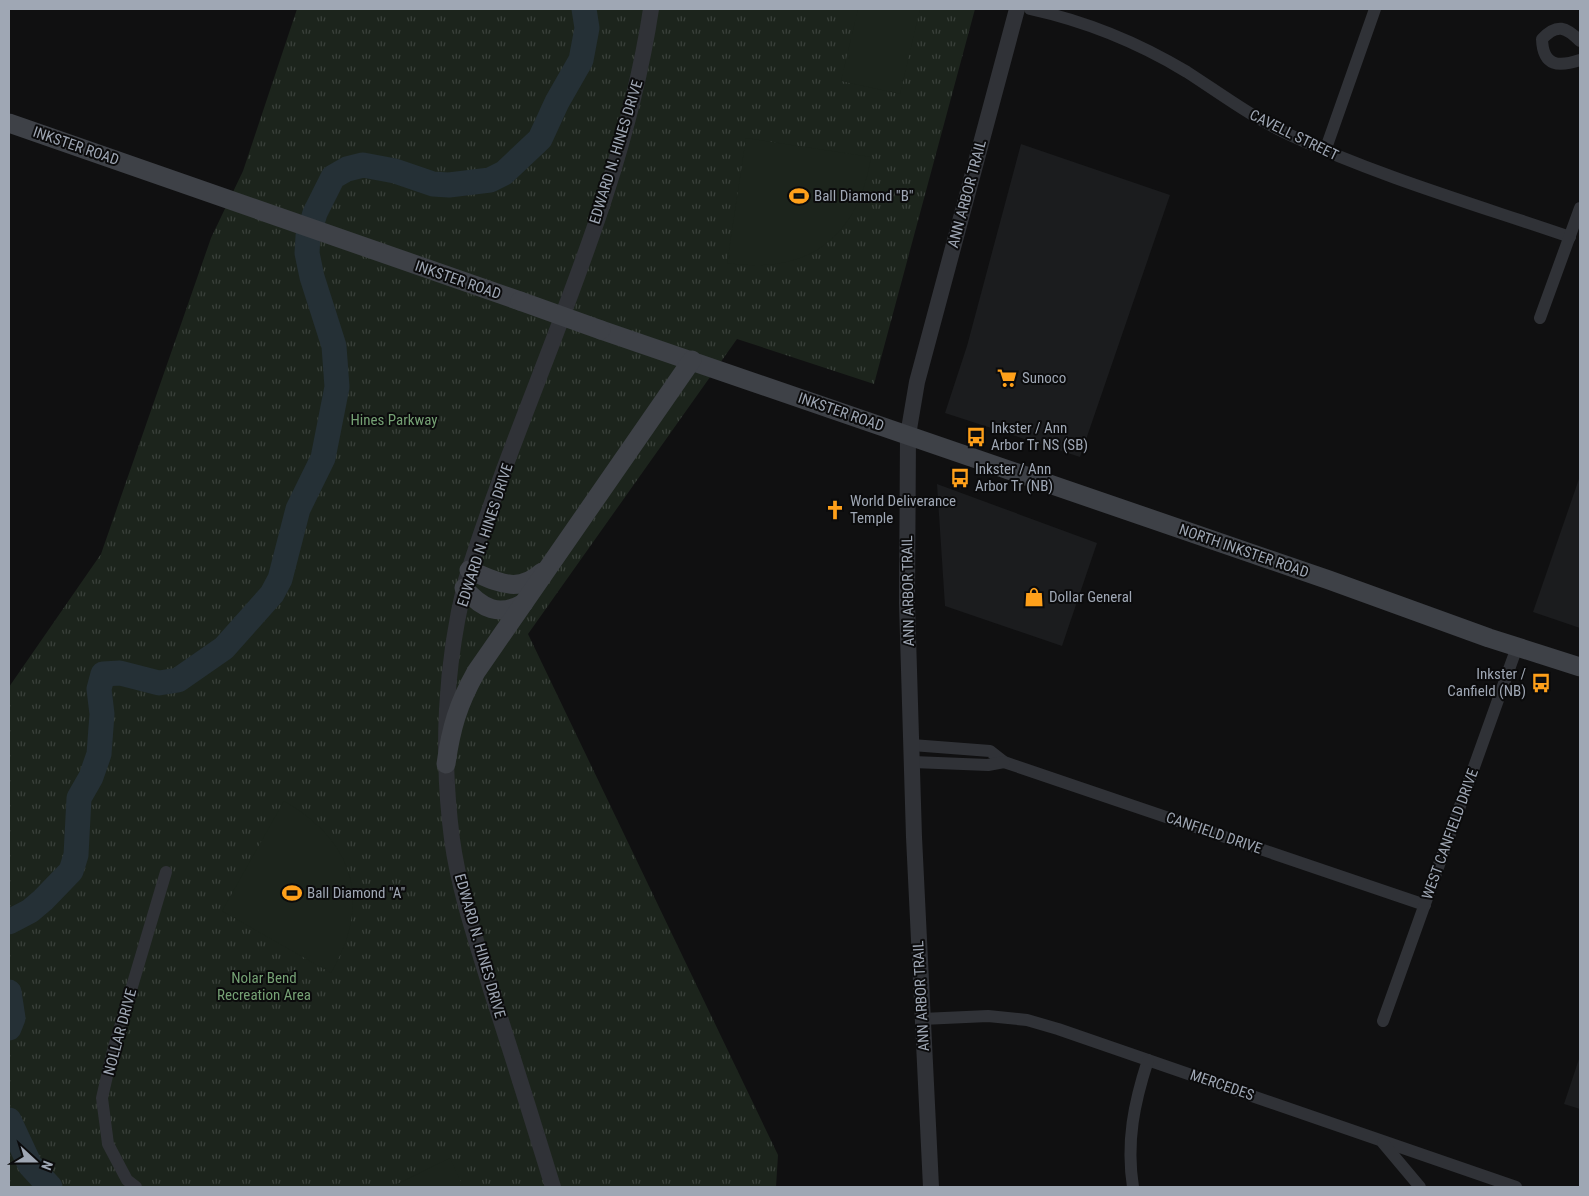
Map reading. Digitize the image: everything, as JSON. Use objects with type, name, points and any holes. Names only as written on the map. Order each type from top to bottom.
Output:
[{"type":"main road","name":"INKSTER ROAD","points":[[9,124],[908,435]]},
{"type":"main road","points":[[446,764],[452,726],[465,691],[692,360]]},
{"type":"main road","name":"NORTH INKSTER ROAD","points":[[908,435],[1517,647],[1580,667]]},
{"type":"main road","points":[[467,579],[517,585],[536,578],[552,563]]},
{"type":"main road","points":[[467,579],[480,604],[495,610],[506,611],[524,603]]},
{"type":"street","name":"EDWARD N. HINES DRIVE","points":[[554,1187],[475,936],[452,841],[446,764],[452,654],[467,579],[609,182],[642,66],[651,9]]},
{"type":"street","name":"ANN ARBOR TRAIL","points":[[931,1187],[922,1019],[907,603],[908,435],[917,382],[1017,9]]},
{"type":"street","name":"CAVELL STREET","points":[[1030,9],[1073,20],[1134,44],[1185,71],[1261,121],[1325,151],[1570,237]]},
{"type":"street","points":[[1325,151],[1375,9]]},
{"type":"street","points":[[1580,41],[1572,32],[1556,28],[1542,39],[1544,54],[1550,62],[1558,65],[1580,60]]},
{"type":"street","points":[[1540,318],[1580,208]]},
{"type":"street","name":"WEST CANFIELD DRIVE","points":[[1383,1021],[1517,647]]},
{"type":"street","name":"CANFIELD DRIVE","points":[[912,753],[988,765],[1004,762],[1425,905]]},
{"type":"street","name":"NOLLAR DRIVE","points":[[136,1187],[127,1180],[108,1144],[102,1098],[112,1054],[166,872]]},
{"type":"street","name":"MERCEDES","points":[[922,1019],[988,1016],[1027,1020],[1058,1029],[1516,1187]]},
{"type":"street","points":[[1133,1187],[1130,1130],[1136,1096],[1148,1060]]},
{"type":"street","points":[[1381,1141],[1420,1187]]},
{"type":"shaded area","points":[[1021,144],[1170,195],[1080,457],[945,413],[967,346]]},
{"type":"shaded area","points":[[1580,476],[1580,628],[1533,612]]},
{"type":"shaded area","points":[[937,484],[1097,543],[1062,646],[945,606]]},
{"type":"shaded area","points":[[1580,1056],[1580,1109],[1564,1104]]},
{"type":"green space","points":[[297,9],[975,9],[874,384],[737,339],[528,634],[778,1155],[776,1187],[9,1187],[9,687],[101,554],[211,238],[243,171]]},
{"type":"green space","points":[[858,9],[920,9],[900,94],[841,81]]},
{"type":"green space","name":"Ball Diamond \"B\"","points":[[746,138],[871,157],[864,185],[854,209],[841,229],[824,245],[805,256],[782,263],[756,265],[727,263]]},
{"type":"green space","name":"Ball Diamond \"A\"","points":[[284,801],[308,817],[327,835],[341,855],[350,876],[353,898],[351,922],[344,947],[331,973],[222,911]]},
{"type":"green space","points":[[450,1158],[463,1187],[391,1187]]},
{"type":"waterway","points":[[9,922],[30,911],[71,871],[76,855],[79,798],[91,777],[99,754],[102,714],[99,689],[103,674],[120,673],[159,683],[178,680],[224,648],[272,594],[280,579],[298,509],[323,458],[337,387],[334,346],[312,277],[307,253],[308,236],[315,213],[333,177],[347,169],[363,165],[395,171],[433,184],[449,185],[490,180],[504,173],[540,139],[557,102],[581,60],[587,28],[584,9]]},
{"type":"waterway","points":[[9,992],[13,1018],[9,1028]]},
{"type":"waterway","points":[[9,1120],[30,1165],[50,1187]]},
{"type":"place","name":"Ball Diamond \"B\"","points":[[799,196]]},
{"type":"place","name":"Sunoco","points":[[1007,378]]},
{"type":"place","name":"Inkster / Ann Arbor Tr NS (SB)","points":[[976,437]]},
{"type":"place","name":"Inkster / Ann Arbor Tr (NB)","points":[[960,478]]},
{"type":"place","name":"World Deliverance Temple","points":[[835,510]]},
{"type":"place","name":"Dollar General","points":[[1034,597]]},
{"type":"place","name":"Inkster / Canfield (NB)","points":[[1541,683]]},
{"type":"place","name":"Ball Diamond \"A\"","points":[[292,893]]},
{"type":"park label","name":"Hines Parkway","points":[[394,420]]},
{"type":"park label","name":"Nolar Bend Recreation Area","points":[[264,986]]}]
